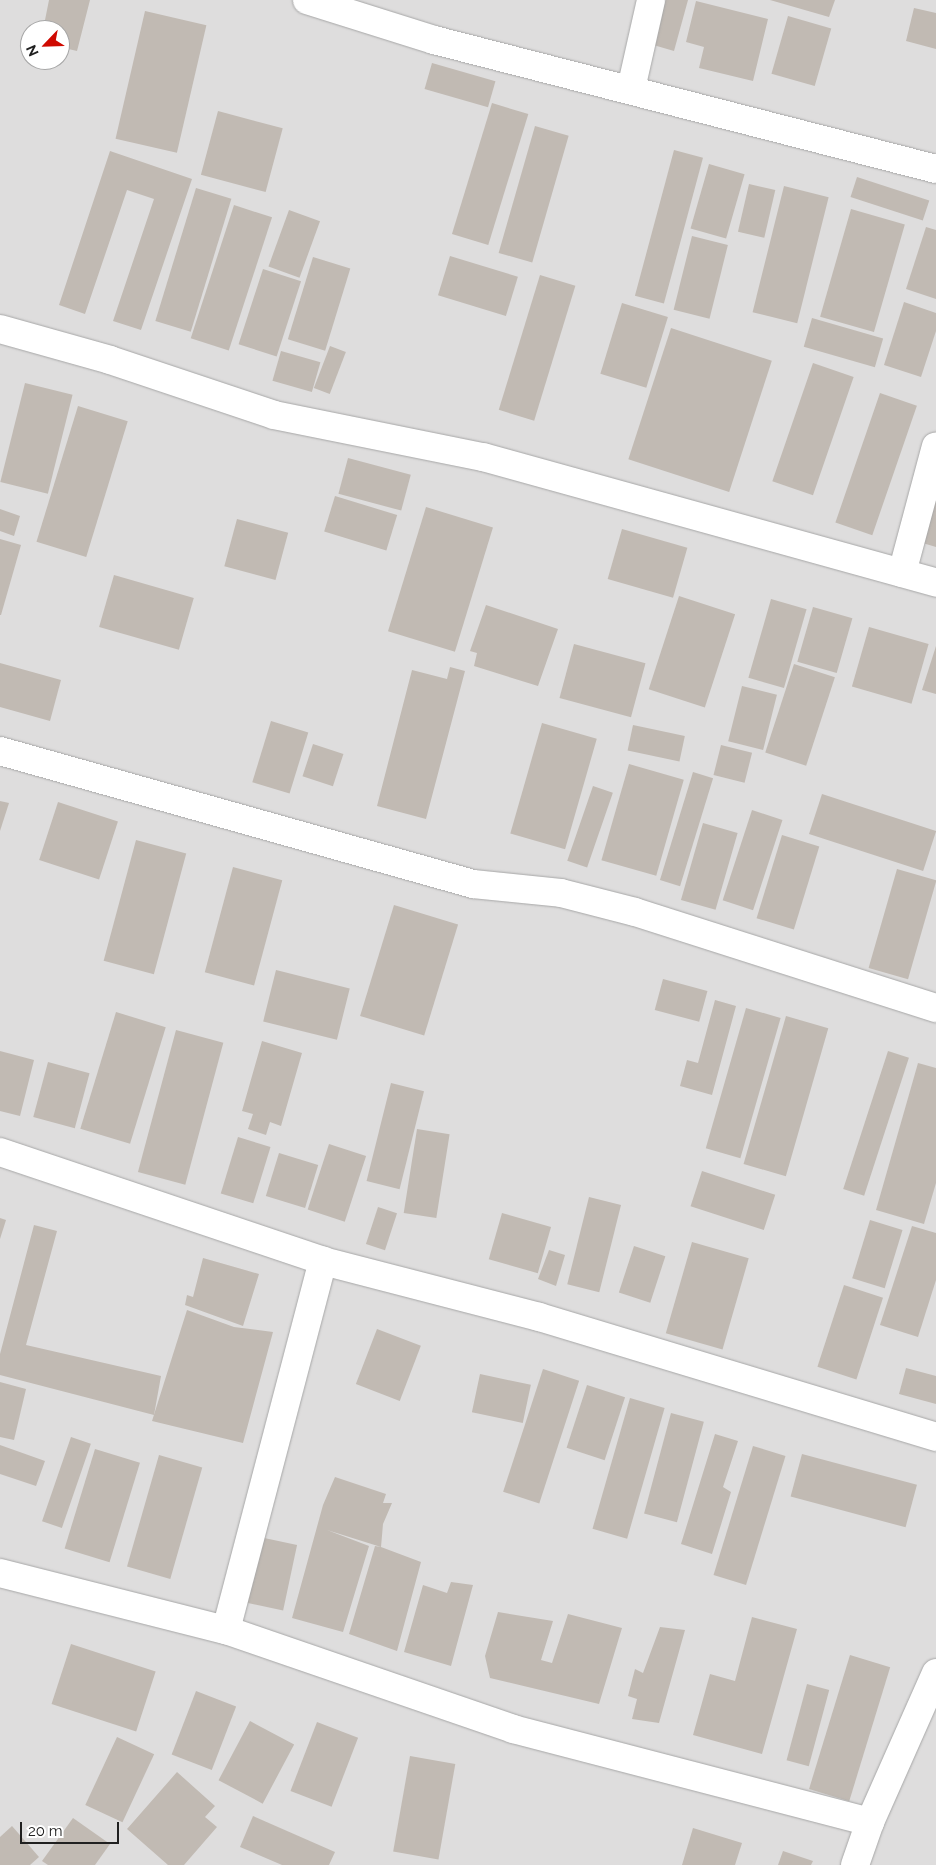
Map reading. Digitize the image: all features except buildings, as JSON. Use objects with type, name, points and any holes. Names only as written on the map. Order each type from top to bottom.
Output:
[{"type":"street","points":[[307,0],[434,40],[631,89],[936,169]]},
{"type":"street","points":[[631,89],[651,0]]},
{"type":"street","points":[[0,329],[110,360],[274,415],[483,457],[936,583]]},
{"type":"street","points":[[902,573],[936,446]]},
{"type":"street","points":[[0,751],[473,884],[561,893],[635,912],[936,1008]]},
{"type":"street","points":[[0,1152],[323,1261],[539,1317],[936,1437]]},
{"type":"street","points":[[226,1630],[323,1261]]},
{"type":"street","points":[[0,1573],[226,1630],[513,1729],[870,1822]]},
{"type":"street","points":[[855,1865],[870,1822],[936,1673]]},
{"type":"shaded area","points":[[0,0],[936,0],[936,1865],[0,1865]]}]
